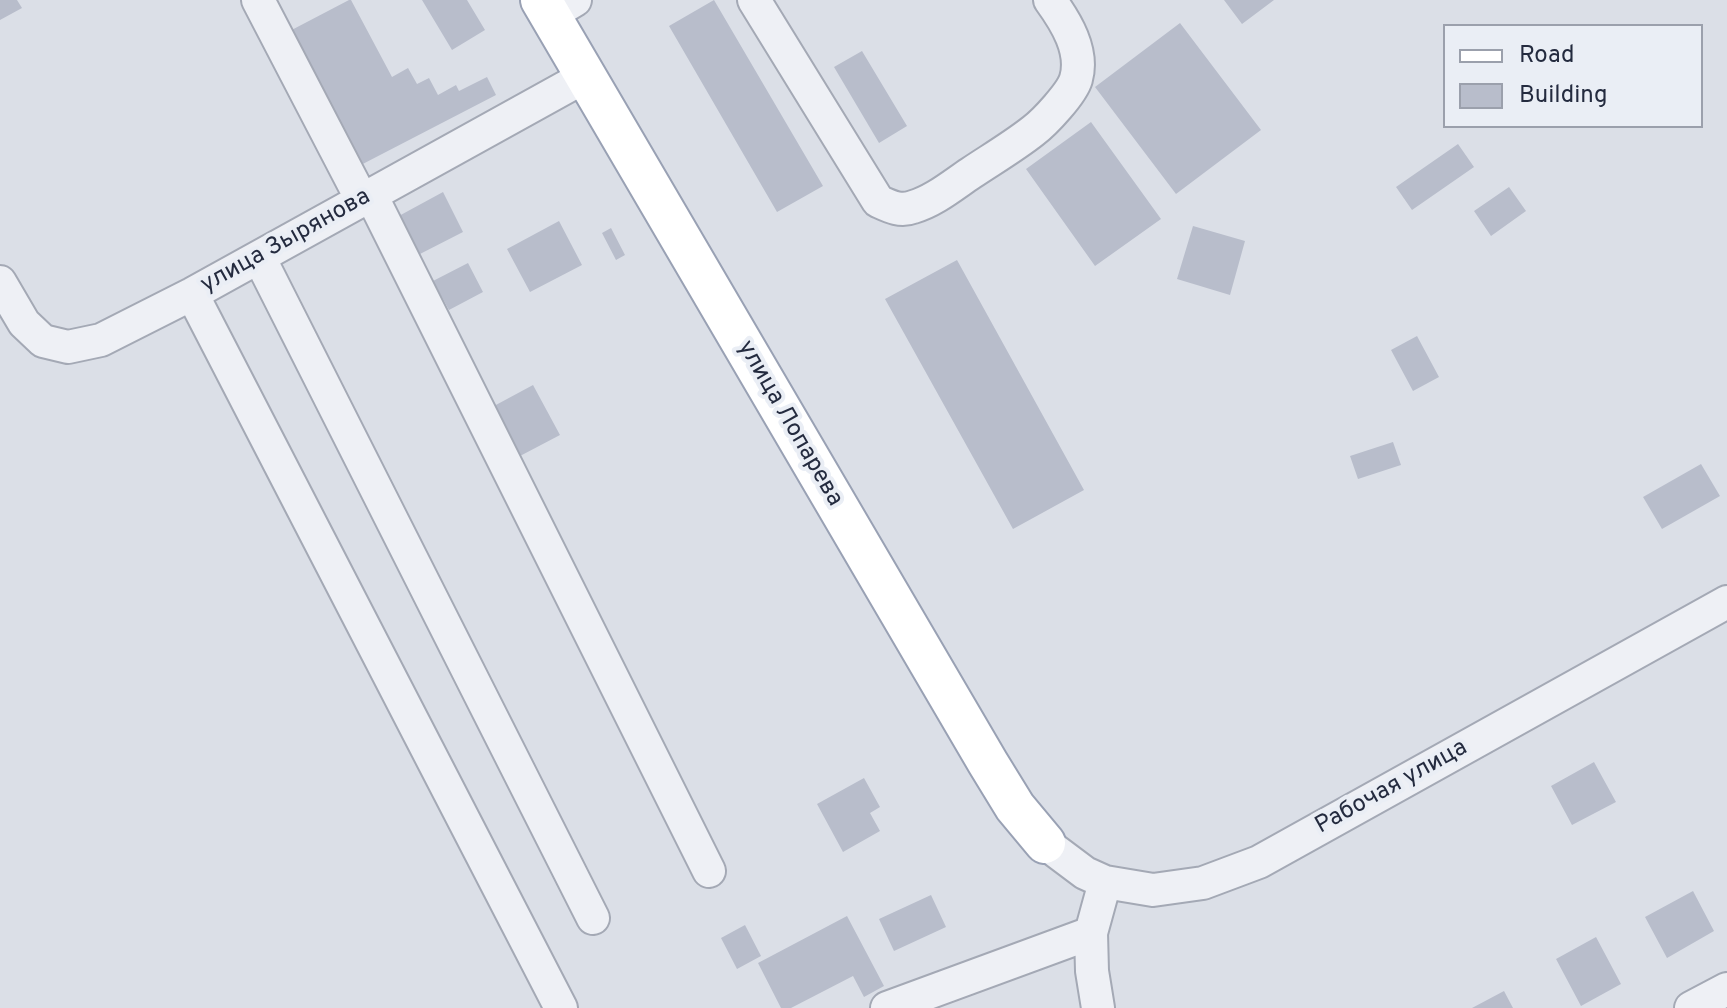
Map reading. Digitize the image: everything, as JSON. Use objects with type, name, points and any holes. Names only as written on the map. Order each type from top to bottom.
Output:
[{"type":"main road","name":"улица Лопарева","points":[[555,5],[586,76],[988,763],[1015,807],[1045,843]]},
{"type":"street","points":[[258,0],[367,198],[709,871]]},
{"type":"street","points":[[754,0],[878,201],[894,208],[911,208],[935,197],[1035,130],[1055,110],[1076,82],[1078,62],[1072,36],[1050,0]]},
{"type":"street","name":"улица Зырянова","points":[[0,282],[24,323],[43,341],[68,347],[101,340],[192,294],[586,76]]},
{"type":"street","points":[[259,257],[593,918]]},
{"type":"street","points":[[192,294],[561,1008]]},
{"type":"street","name":"Рабочая улица","points":[[1045,843],[1085,873],[1105,882],[1153,890],[1203,883],[1259,862],[1727,602]]},
{"type":"street","points":[[1098,1008],[1092,971],[1091,933],[1105,882]]},
{"type":"street","points":[[887,1008],[1091,933]]},
{"type":"street","points":[[1691,1008],[1727,989]]},
{"type":"building","points":[[0,0],[17,0],[22,8],[0,20]]},
{"type":"building","points":[[349,0],[392,77],[408,68],[417,84],[429,78],[438,95],[456,85],[459,91],[487,77],[496,95],[355,168],[284,34]]},
{"type":"building","points":[[422,0],[467,0],[485,30],[452,50]]},
{"type":"building","points":[[714,0],[823,186],[777,212],[669,26]]},
{"type":"building","points":[[1224,0],[1274,0],[1242,24]]},
{"type":"building","points":[[1180,23],[1261,130],[1176,194],[1095,87]]},
{"type":"building","points":[[862,51],[907,126],[879,143],[834,67]]},
{"type":"building","points":[[1091,122],[1161,219],[1095,266],[1026,169]]},
{"type":"building","points":[[1458,144],[1474,167],[1412,210],[1396,187]]},
{"type":"building","points":[[1509,187],[1526,211],[1491,236],[1474,211]]},
{"type":"building","points":[[443,192],[463,232],[418,255],[397,217]]},
{"type":"building","points":[[559,221],[582,265],[530,292],[507,249]]},
{"type":"building","points":[[1193,226],[1245,241],[1230,295],[1177,279]]},
{"type":"building","points":[[611,228],[625,255],[616,260],[602,233]]},
{"type":"building","points":[[957,260],[1084,490],[1013,529],[885,299]]},
{"type":"building","points":[[468,263],[483,292],[449,310],[433,281]]},
{"type":"building","points":[[1417,336],[1439,377],[1413,391],[1391,350]]},
{"type":"building","points":[[533,385],[560,435],[520,456],[494,406]]},
{"type":"building","points":[[1393,442],[1401,465],[1358,479],[1350,456]]},
{"type":"building","points":[[1701,464],[1720,496],[1662,529],[1643,497]]},
{"type":"building","points":[[1594,762],[1616,802],[1572,825],[1551,786]]},
{"type":"building","points":[[864,778],[880,807],[870,813],[880,831],[843,852],[817,804]]},
{"type":"building","points":[[1693,891],[1714,931],[1667,958],[1645,917]]},
{"type":"building","points":[[931,895],[946,927],[894,951],[879,919]]},
{"type":"building","points":[[847,916],[884,986],[864,997],[853,976],[791,1008],[781,1008],[758,963]]},
{"type":"building","points":[[745,925],[761,956],[737,969],[721,938]]},
{"type":"building","points":[[1596,937],[1621,984],[1581,1006],[1556,959]]},
{"type":"building","points":[[1504,991],[1513,1008],[1472,1008]]}]
